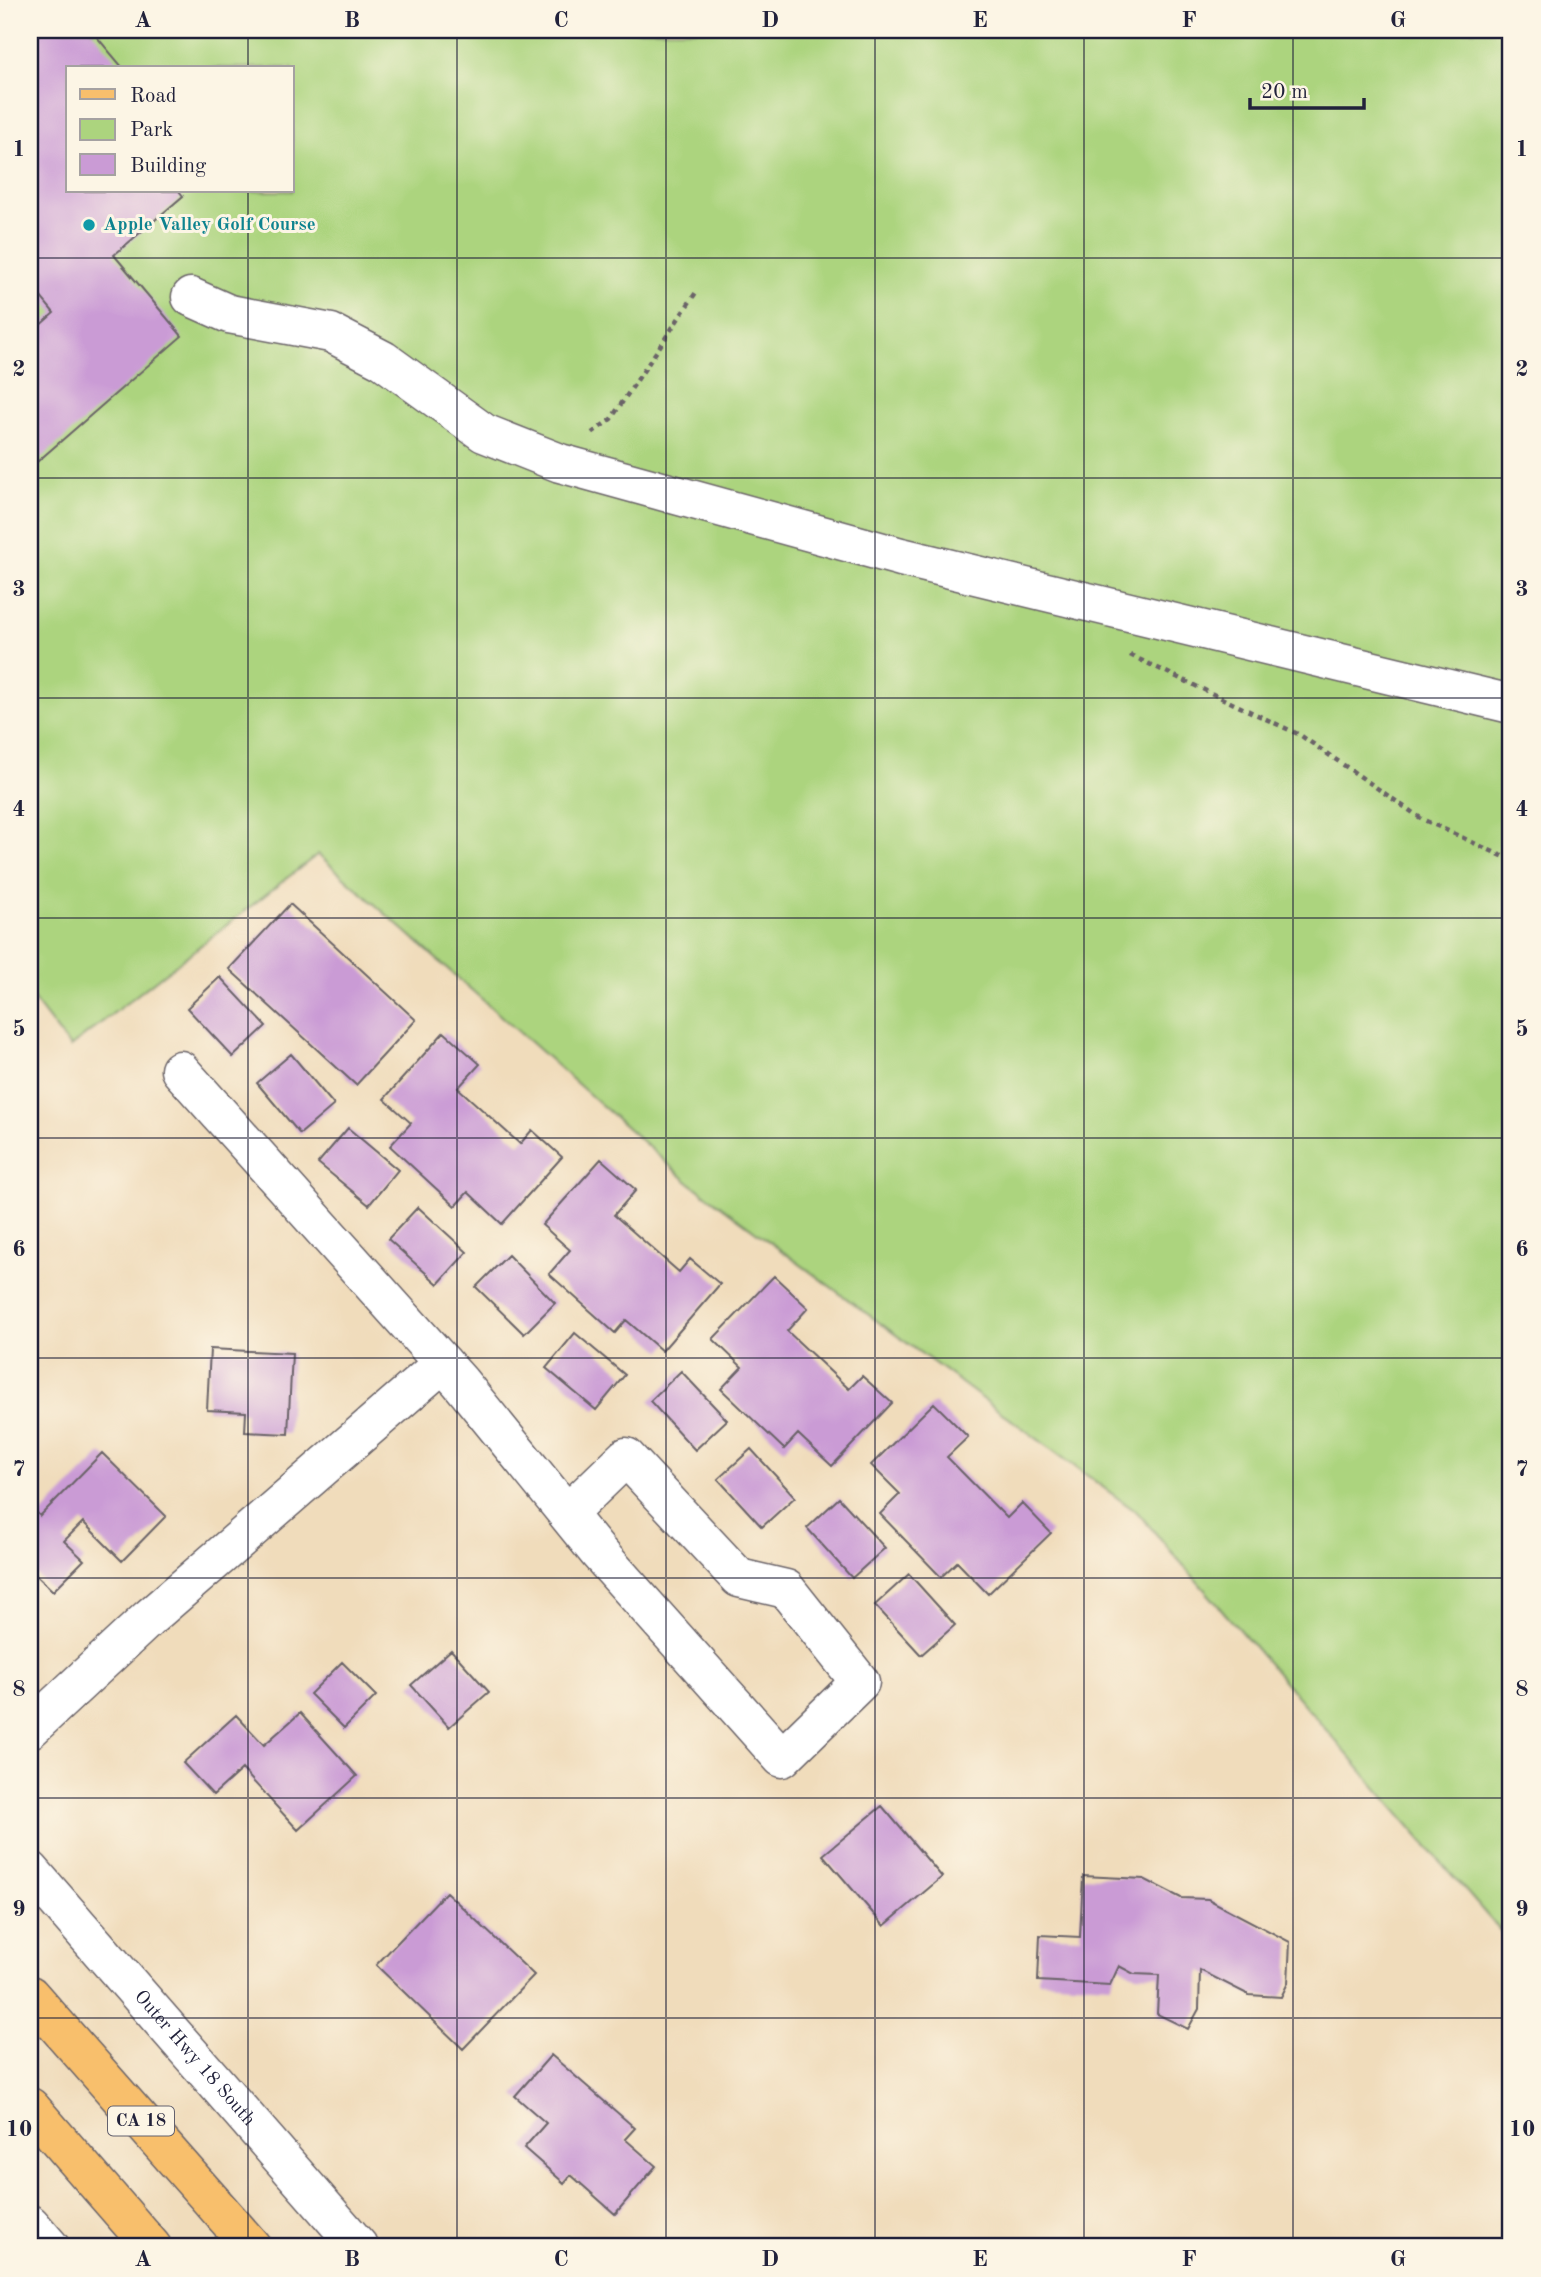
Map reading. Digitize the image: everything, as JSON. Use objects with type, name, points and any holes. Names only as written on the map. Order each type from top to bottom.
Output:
[{"type":"main road","name":"CA 18","points":[[30,1995],[252,2247]]},
{"type":"main road","points":[[30,2107],[152,2247]]},
{"type":"street","points":[[191,297],[229,314],[331,333],[383,360],[484,433],[542,456],[901,557],[1511,704]]},
{"type":"street","points":[[180,1070],[443,1363],[598,1552],[782,1758],[860,1682],[786,1589],[739,1578],[626,1457],[568,1513]]},
{"type":"street","points":[[30,1729],[149,1618],[443,1363]]},
{"type":"street","name":"Outer Hwy 18 South","points":[[30,1870],[359,2247]]},
{"type":"street","points":[[30,2224],[50,2247]]},
{"type":"path","points":[[542,456],[568,451],[611,419],[697,291]]},
{"type":"path","points":[[1125,652],[1300,735],[1422,819],[1511,860]]},
{"type":"green space","name":"Apple Valley Golf Course","points":[[30,30],[1511,30],[1511,1943],[1138,1513],[687,1181],[318,854],[70,1047],[30,995]]},
{"type":"building","name":"Apple Valley Golf Course","points":[[44,30],[91,30],[121,66],[66,66],[66,192],[180,192],[183,196],[114,255],[182,336],[30,468],[30,334],[54,313],[30,284],[30,42]]},
{"type":"building","points":[[290,904],[416,1020],[356,1085],[229,969]]},
{"type":"building","points":[[220,977],[266,1026],[233,1057],[187,1008]]},
{"type":"building","points":[[444,1032],[480,1064],[458,1088],[520,1144],[532,1130],[562,1157],[502,1224],[468,1192],[455,1206],[390,1146],[411,1123],[384,1099]]},
{"type":"building","points":[[291,1054],[334,1105],[300,1134],[257,1083]]},
{"type":"building","points":[[348,1128],[398,1170],[369,1205],[318,1163]]},
{"type":"building","points":[[601,1159],[636,1190],[614,1215],[679,1272],[690,1259],[720,1284],[662,1351],[626,1320],[615,1333],[549,1274],[570,1250],[542,1225]]},
{"type":"building","points":[[418,1207],[467,1252],[438,1284],[388,1239]]},
{"type":"building","points":[[508,1255],[555,1303],[524,1334],[476,1287]]},
{"type":"building","points":[[774,1276],[808,1308],[787,1331],[849,1389],[862,1376],[892,1403],[832,1466],[798,1434],[784,1449],[721,1389],[742,1367],[713,1339]]},
{"type":"building","points":[[575,1333],[625,1375],[596,1410],[546,1368]]},
{"type":"building","points":[[210,1349],[292,1353],[288,1434],[245,1432],[246,1412],[207,1410]]},
{"type":"building","points":[[681,1371],[727,1420],[695,1450],[650,1401]]},
{"type":"building","points":[[934,1403],[968,1437],[947,1457],[1007,1518],[1022,1503],[1051,1533],[988,1594],[957,1562],[941,1577],[880,1514],[900,1494],[871,1465]]},
{"type":"building","points":[[751,1449],[795,1497],[762,1527],[718,1479]]},
{"type":"building","points":[[102,1453],[166,1516],[122,1561],[83,1522],[64,1541],[84,1560],[53,1591],[30,1569],[30,1506],[40,1516]]},
{"type":"building","points":[[839,1498],[885,1548],[852,1578],[807,1528]]},
{"type":"building","points":[[909,1574],[955,1625],[921,1655],[875,1605]]},
{"type":"building","points":[[451,1650],[489,1692],[449,1727],[411,1685]]},
{"type":"building","points":[[342,1662],[376,1696],[344,1728],[310,1694]]},
{"type":"building","points":[[300,1713],[357,1776],[298,1830],[242,1769],[213,1795],[183,1763],[236,1715],[264,1745]]},
{"type":"building","points":[[882,1806],[942,1877],[884,1926],[823,1855]]},
{"type":"building","points":[[1083,1876],[1144,1879],[1181,1898],[1208,1899],[1290,1942],[1288,1983],[1281,1997],[1249,1995],[1200,1970],[1199,2009],[1188,2029],[1157,2014],[1159,1975],[1134,1974],[1119,1966],[1110,1985],[1038,1981],[1040,1935],[1080,1937]]},
{"type":"building","points":[[446,1892],[534,1975],[463,2049],[376,1965]]},
{"type":"building","points":[[551,2055],[635,2128],[625,2139],[656,2166],[615,2214],[571,2175],[564,2183],[524,2148],[546,2123],[515,2096]]},
{"type":"place","name":"Apple Valley Golf Course","points":[[89,225]]}]
